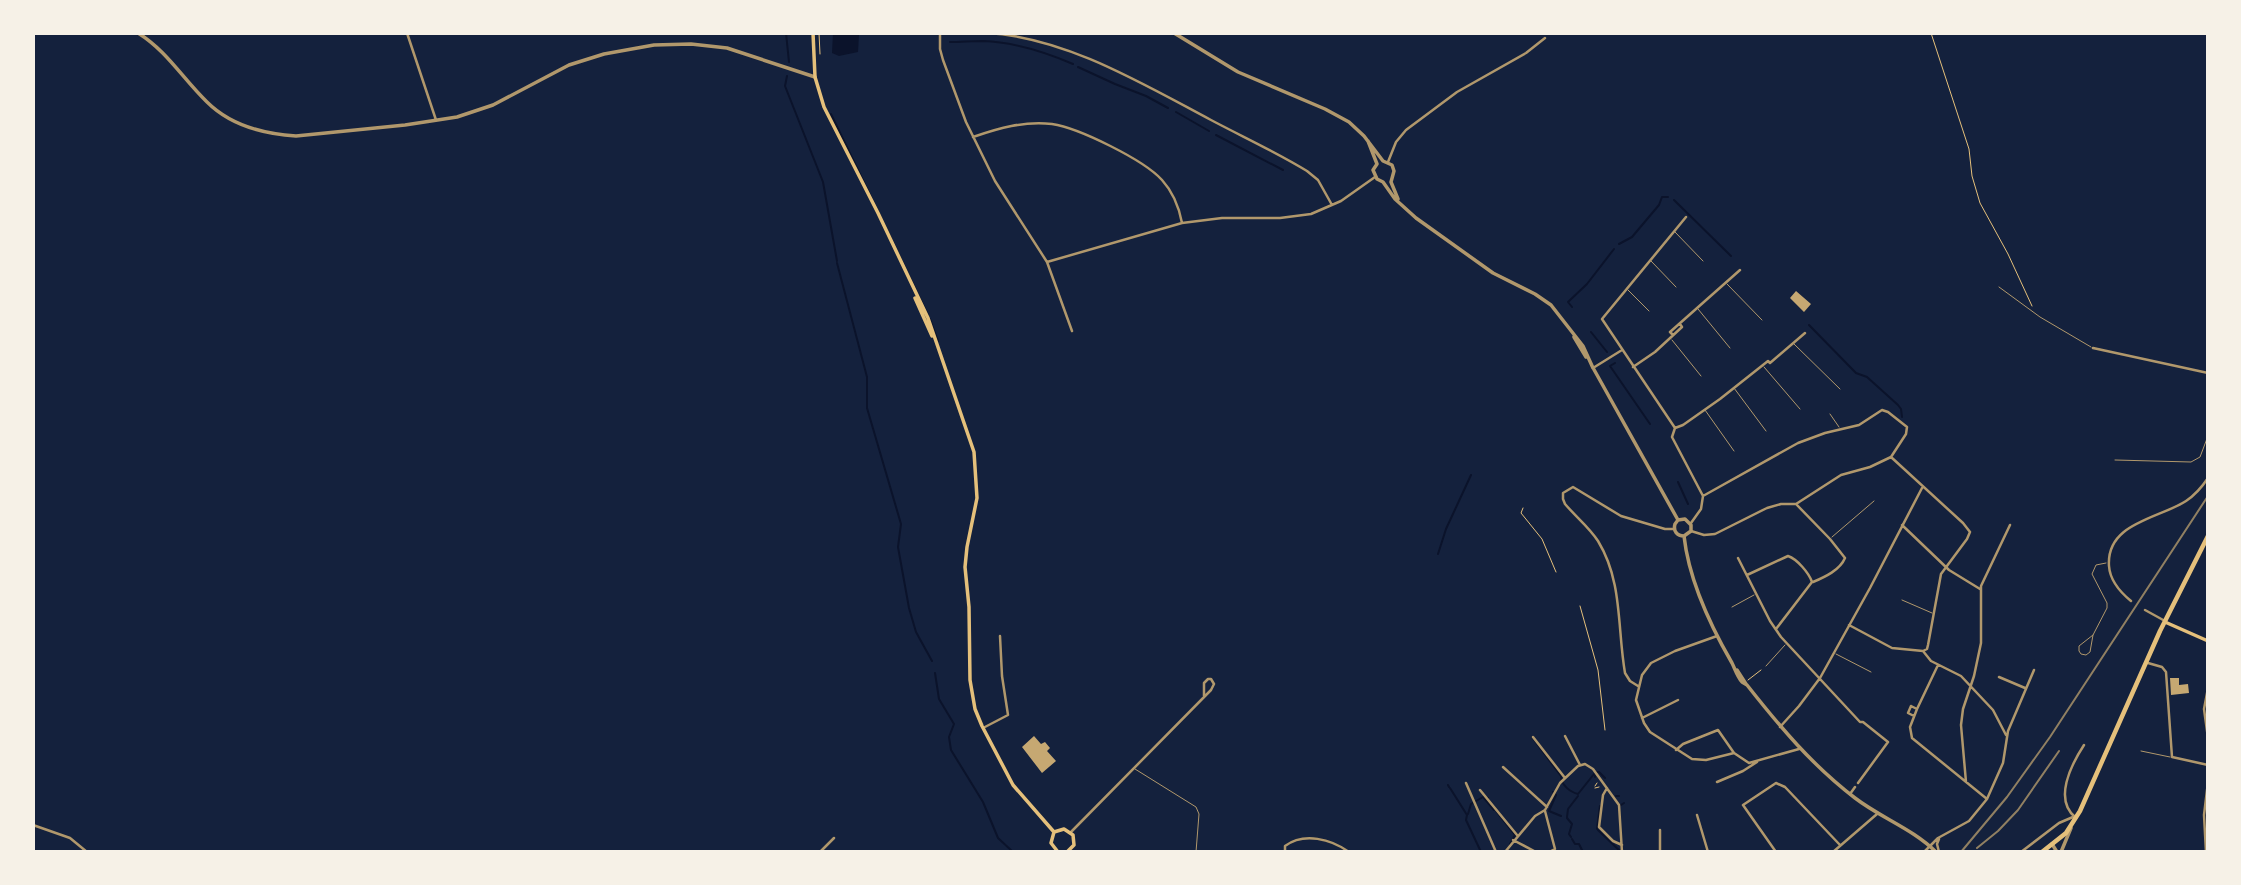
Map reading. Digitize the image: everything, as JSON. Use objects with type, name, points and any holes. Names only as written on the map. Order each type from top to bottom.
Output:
[{"type":"main road","points":[[813,33],[816,77],[827,115],[878,213],[937,345],[975,457],[977,498],[965,567],[969,607],[970,685],[975,709],[1013,785],[1054,832]]},
{"type":"main road","points":[[2042,852],[2071,828],[2165,621],[2208,536]]},
{"type":"main road","points":[[2165,621],[2208,641]]},
{"type":"main road","points":[[1054,832],[1064,829],[1071,832],[1075,850],[1067,852]]},
{"type":"main road","points":[[1054,832],[1051,843],[1058,852]]},
{"type":"street","points":[[138,33],[164,53],[208,104],[233,120],[258,130],[296,135],[457,117],[493,104],[569,65],[604,54],[654,45],[691,44],[727,48],[816,77]]},
{"type":"street","points":[[407,33],[437,121]]},
{"type":"street","points":[[939,33],[943,60],[973,137],[1007,201],[1047,262],[1072,331]]},
{"type":"street","points":[[987,33],[1020,36],[1050,44],[1136,82],[1307,171],[1318,180],[1332,205]]},
{"type":"street","points":[[1174,33],[1238,72],[1336,114],[1359,130],[1385,161],[1392,165],[1394,171],[1391,179],[1400,204]]},
{"type":"street","points":[[1545,38],[1457,92],[1413,124],[1398,139],[1385,161],[1377,164],[1373,170],[1375,177],[1383,181],[1400,204],[1416,218],[1493,273],[1539,296],[1556,309],[1593,368],[1678,520]]},
{"type":"street","points":[[973,137],[1016,124],[1050,124],[1079,132],[1152,170],[1171,191],[1182,223]]},
{"type":"street","points":[[1368,141],[1377,164]]},
{"type":"street","points":[[1047,262],[1182,223],[1229,217],[1292,217],[1311,214],[1332,205],[1375,177]]},
{"type":"street","points":[[1383,181],[1391,179]]},
{"type":"street","points":[[1675,428],[1602,319],[1686,217]]},
{"type":"street","points":[[1633,367],[1655,352],[1672,336],[1670,332],[1740,270]]},
{"type":"street","points":[[1690,524],[1701,509],[1703,496],[1672,437],[1675,428],[1704,410],[1768,361],[1770,363],[1776,359],[1805,333]]},
{"type":"street","points":[[2093,348],[2208,373]]},
{"type":"street","points":[[1593,368],[1622,350]]},
{"type":"street","points":[[1691,531],[1704,535],[1715,534],[1767,508],[1796,504],[1841,475],[1870,467],[1891,457],[1906,434],[1906,425],[1884,410],[1863,423],[1798,443],[1703,496]]},
{"type":"street","points":[[1849,625],[1892,648],[1923,651],[1928,647],[1940,578],[1970,532],[1891,457]]},
{"type":"street","points":[[2131,601],[2114,584],[2109,564],[2112,546],[2122,532],[2184,503],[2208,478]]},
{"type":"street","points":[[1638,686],[1630,681],[1625,673],[1618,593],[1608,562],[1592,534],[1565,505],[1563,493],[1573,486],[1621,516],[1665,529],[1674,529]]},
{"type":"street","points":[[1780,727],[1820,678],[1922,488]]},
{"type":"street","points":[[1776,629],[1812,582],[1828,575],[1845,559],[1830,538],[1796,504]]},
{"type":"street","points":[[1678,520],[1685,519],[1690,524],[1691,531]]},
{"type":"street","points":[[1674,529],[1678,520]]},
{"type":"street","points":[[1902,525],[1945,567],[1981,589]]},
{"type":"street","points":[[1966,782],[1961,725],[1981,643],[1981,589],[2010,525]]},
{"type":"street","points":[[1674,529],[1677,535],[1684,536],[1691,531]]},
{"type":"street","points":[[1684,536],[1697,587],[1717,636],[1738,676],[1747,683],[1799,749],[1850,794],[1937,852]]},
{"type":"street","points":[[1747,575],[1790,556],[1812,582]]},
{"type":"street","points":[[1738,558],[1756,594],[1787,644],[1860,722],[1888,741],[1850,794]]},
{"type":"street","points":[[2145,610],[2165,621]]},
{"type":"street","points":[[983,728],[1008,715],[1000,636]]},
{"type":"street","points":[[1717,636],[1675,650],[1653,662],[1646,668],[1636,699],[1650,733],[1692,759],[1700,761],[1734,753]]},
{"type":"street","points":[[1923,651],[1938,665],[1958,673],[1994,711],[2006,735]]},
{"type":"street","points":[[2147,663],[2162,667],[2166,672],[2172,757],[2208,765]]},
{"type":"street","points":[[1938,665],[1910,727],[1912,738],[1987,799]]},
{"type":"street","points":[[1924,852],[1941,836],[1969,821],[1987,799],[2003,763],[2006,735],[2034,670]]},
{"type":"street","points":[[1999,677],[2026,688]]},
{"type":"street","points":[[1071,832],[1204,697],[1213,687],[1211,679],[1204,682],[1204,697]]},
{"type":"street","points":[[2208,688],[2204,709],[2208,738]]},
{"type":"street","points":[[1642,718],[1678,700]]},
{"type":"street","points":[[1914,716],[1908,713],[1911,706],[1917,709]]},
{"type":"street","points":[[1676,750],[1683,744],[1718,730],[1734,753],[1749,763],[1799,749]]},
{"type":"street","points":[[1565,736],[1580,765]]},
{"type":"street","points":[[1533,737],[1565,778]]},
{"type":"street","points":[[2021,852],[2059,823],[2074,818],[2066,807],[2064,797],[2073,765],[2084,745]]},
{"type":"street","points":[[1717,782],[1743,771],[1759,760]]},
{"type":"street","points":[[1505,852],[1517,835],[1546,808],[1565,778],[1580,765],[1590,765],[1620,807],[1622,852]]},
{"type":"street","points":[[1503,767],[1546,808],[1555,849],[1549,852]]},
{"type":"street","points":[[2206,852],[2204,820],[2208,782]]},
{"type":"street","points":[[1466,783],[1496,852]]},
{"type":"street","points":[[1776,852],[1743,805],[1772,784],[1782,785],[1840,845]]},
{"type":"street","points":[[1608,788],[1603,795],[1599,827],[1613,841],[1622,845]]},
{"type":"street","points":[[1480,790],[1517,835]]},
{"type":"street","points":[[1833,852],[1877,814]]},
{"type":"street","points":[[1697,815],[1708,852]]},
{"type":"street","points":[[33,825],[70,838],[87,852]]},
{"type":"street","points":[[2052,845],[2059,852],[2071,828]]},
{"type":"street","points":[[1660,830],[1660,852]]},
{"type":"street","points":[[1937,852],[1937,842],[1941,836]]},
{"type":"street","points":[[820,852],[834,838]]},
{"type":"street","points":[[1285,852],[1288,843],[1311,838],[1331,842],[1349,852]]},
{"type":"street","points":[[1513,840],[1536,852]]},
{"type":"lane","points":[[1674,231],[1703,261]]},
{"type":"lane","points":[[1650,260],[1676,287]]},
{"type":"lane","points":[[1726,283],[1762,320]]},
{"type":"lane","points":[[1999,287],[2036,314],[2093,348]]},
{"type":"lane","points":[[1626,288],[1649,311]]},
{"type":"lane","points":[[1698,308],[1730,348]]},
{"type":"lane","points":[[1672,336],[1702,376]]},
{"type":"lane","points":[[1793,344],[1840,389]]},
{"type":"lane","points":[[1763,366],[1800,410]]},
{"type":"lane","points":[[1734,388],[1766,431]]},
{"type":"lane","points":[[1704,410],[1734,451]]},
{"type":"lane","points":[[1830,414],[1840,429]]},
{"type":"lane","points":[[2115,460],[2191,462],[2200,457],[2208,436]]},
{"type":"lane","points":[[1830,538],[1874,501]]},
{"type":"lane","points":[[2093,635],[2079,646],[2081,654],[2090,652],[2093,635],[2108,606],[2092,571],[2097,565],[2109,564]]},
{"type":"lane","points":[[1732,607],[1756,594]]},
{"type":"lane","points":[[1902,600],[1934,614]]},
{"type":"lane","points":[[1766,666],[1787,644]]},
{"type":"lane","points":[[1834,653],[1871,672]]},
{"type":"lane","points":[[2141,751],[2172,757]]},
{"type":"lane","points":[[1133,768],[1196,807],[1199,813],[1196,852]]},
{"type":"path","points":[[819,33],[820,54]]},
{"type":"path","points":[[1931,33],[1969,149],[1972,176],[1978,196],[2036,314]]},
{"type":"path","points":[[1523,509],[1521,513],[1542,539],[1556,572]]},
{"type":"path","points":[[1580,606],[1598,670],[1605,730]]},
{"type":"path","points":[[1747,683],[1766,666]]},
{"type":"water","points":[[833,33],[859,35],[858,52],[839,56],[832,53]]},
{"type":"building","points":[[1796,291],[1811,304],[1804,312],[1790,298]]},
{"type":"building","points":[[2170,678],[2179,678],[2179,685],[2188,684],[2189,693],[2171,695]]},
{"type":"building","points":[[1034,736],[1041,744],[1045,742],[1050,748],[1047,751],[1056,761],[1042,773],[1022,747]]},
{"type":"waterway","points":[[786,33],[789,62]]},
{"type":"waterway","points":[[950,42],[1006,43],[1073,64]]},
{"type":"waterway","points":[[1078,67],[1168,108]]},
{"type":"waterway","points":[[787,76],[785,86],[823,182],[837,261]]},
{"type":"waterway","points":[[1176,112],[1209,131]]},
{"type":"waterway","points":[[831,114],[928,315]]},
{"type":"waterway","points":[[1216,135],[1283,170]]},
{"type":"waterway","points":[[1619,244],[1632,237],[1659,205],[1662,197],[1668,197]]},
{"type":"waterway","points":[[1674,200],[1731,256]]},
{"type":"waterway","points":[[1572,307],[1568,302],[1587,284],[1614,249]]},
{"type":"waterway","points":[[837,263],[867,377],[867,408],[901,524],[898,547],[909,608],[916,632],[932,661]]},
{"type":"waterway","points":[[930,319],[938,341]]},
{"type":"waterway","points":[[1809,325],[1856,373],[1867,377],[1898,405],[1902,417]]},
{"type":"waterway","points":[[1591,332],[1607,352]]},
{"type":"waterway","points":[[1615,363],[1610,366],[1650,424]]},
{"type":"waterway","points":[[1438,554],[1446,529],[1471,475]]},
{"type":"waterway","points":[[1678,482],[1688,504]]},
{"type":"waterway","points":[[935,673],[939,699],[954,724],[949,737],[951,750],[983,802],[998,838],[1013,852]]},
{"type":"waterway","points":[[1532,737],[1561,776],[1564,785],[1578,794]]},
{"type":"waterway","points":[[1597,772],[1605,778]]},
{"type":"waterway","points":[[1578,794],[1594,774]]},
{"type":"waterway","points":[[1450,788],[1467,815],[1466,820],[1481,852]]},
{"type":"waterway","points":[[1553,792],[1556,795],[1549,811],[1561,816]]},
{"type":"waterway","points":[[1567,817],[1568,809],[1578,796]]},
{"type":"waterway","points":[[1468,814],[1471,804],[1483,797],[1488,798]]},
{"type":"waterway","points":[[1484,798],[1494,810]]},
{"type":"waterway","points":[[1597,829],[1600,806]]},
{"type":"waterway","points":[[1496,811],[1515,835],[1510,844]]},
{"type":"waterway","points":[[1567,818],[1572,824],[1569,834],[1571,837]]},
{"type":"waterway","points":[[1598,830],[1621,852]]},
{"type":"waterway","points":[[1572,839],[1575,844],[1579,844],[1583,852]]},
{"type":"railway","points":[[1961,852],[2007,797],[2050,737],[2208,496]]},
{"type":"railway","points":[[1977,848],[2018,810],[2059,751]]}]
